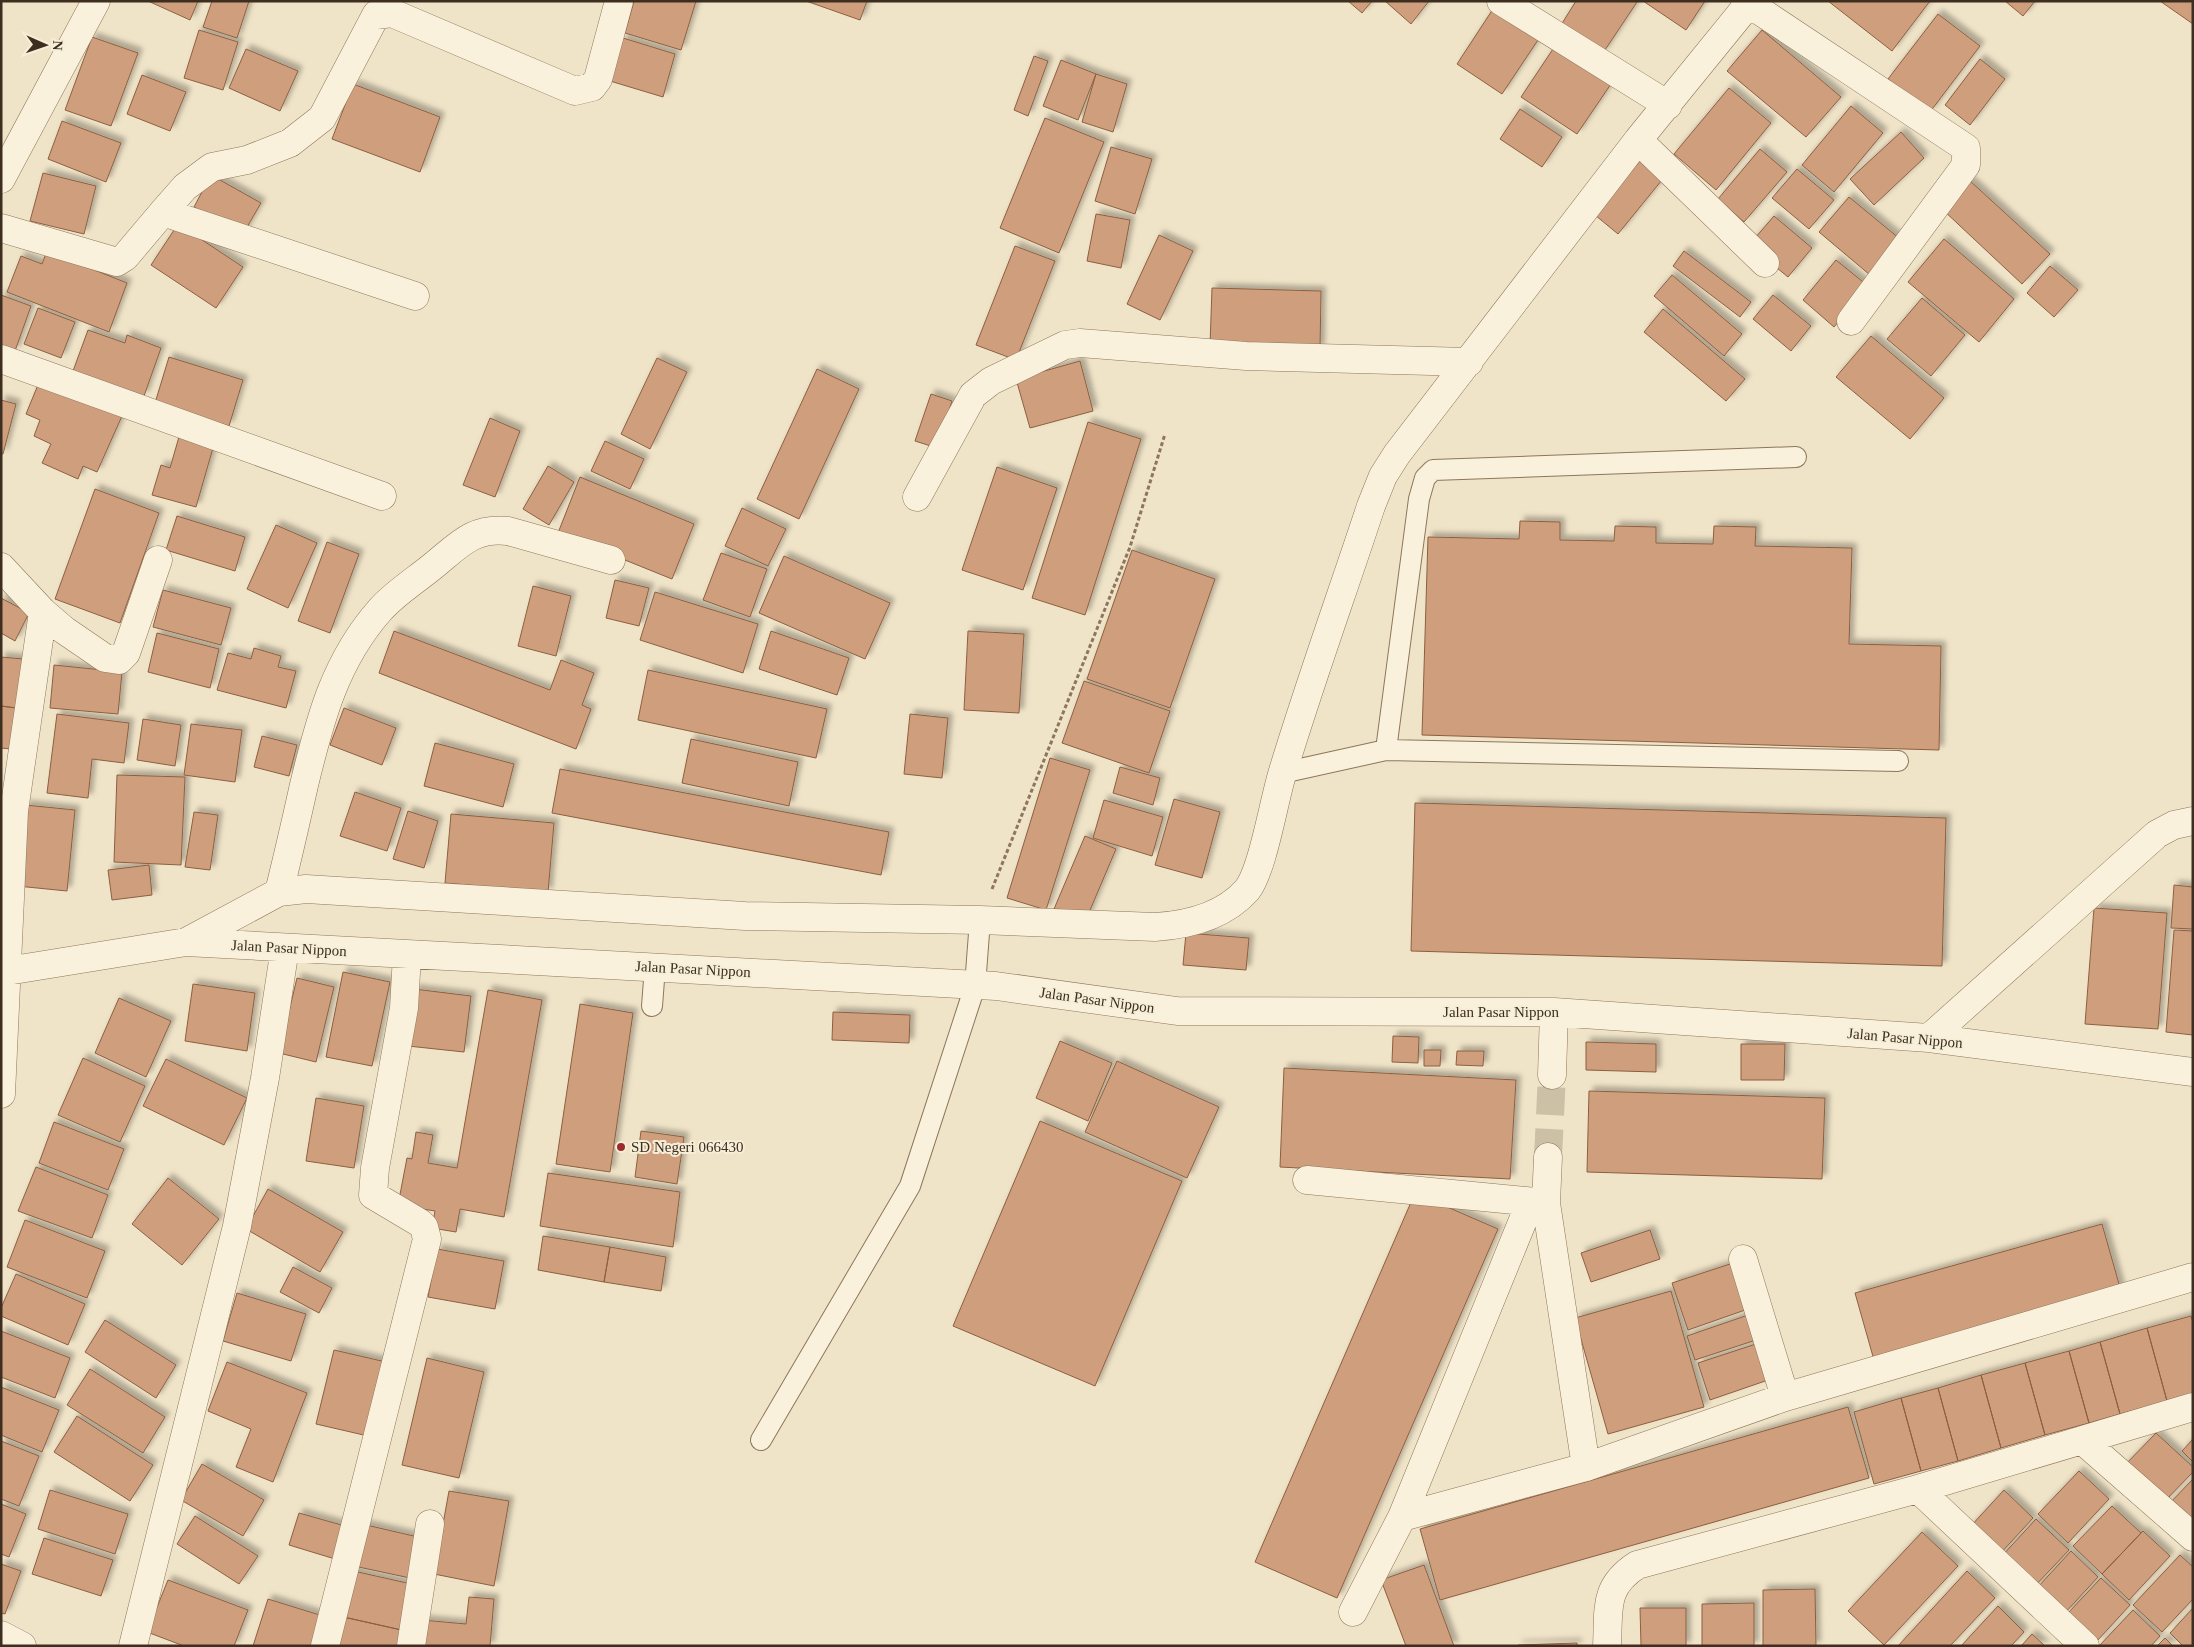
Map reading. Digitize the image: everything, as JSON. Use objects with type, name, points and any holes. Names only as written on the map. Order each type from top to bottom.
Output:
[{"type":"street","points":[[1,180],[96,1]]},
{"type":"street","points":[[1,228],[117,262],[125,257],[185,186],[212,167],[247,160],[290,143],[322,118],[376,15],[392,13],[575,91],[592,87],[600,74],[619,1]]},
{"type":"street","points":[[1501,1],[1668,105]]},
{"type":"street","points":[[186,942],[279,892],[331,890],[744,916],[980,920],[1155,927],[1177,926],[1224,909],[1240,897],[1255,876],[1282,773],[1368,515],[1384,476],[1397,454],[1470,362],[1638,140],[1668,105],[1748,2],[1966,148],[1966,164],[1851,321]]},
{"type":"street","points":[[1638,140],[1765,263]]},
{"type":"street","points":[[163,212],[415,296]]},
{"type":"street","points":[[917,497],[973,395],[991,381],[1065,345],[1080,344],[1246,356],[1470,362]]},
{"type":"street","points":[[1,359],[382,496]]},
{"type":"street","points":[[279,892],[326,701],[352,646],[381,608],[471,535],[495,529],[612,560]]},
{"type":"street","points":[[1,567],[43,612],[64,630],[105,658],[119,660],[126,653],[158,560]]},
{"type":"street","points":[[1,1094],[4,972],[14,811],[43,612]]},
{"type":"street","points":[[1929,1038],[2157,834],[2174,825],[2193,821]]},
{"type":"street","name":"Jalan Pasar Nippon","points":[[4,972],[186,942],[996,986],[1178,1011],[1554,1012],[1929,1038],[2193,1072]]},
{"type":"street","points":[[133,1646],[237,1226],[265,1078],[285,948]]},
{"type":"street","points":[[325,1646],[427,1239],[424,1227],[373,1195],[375,1168],[404,1008],[407,955]]},
{"type":"street","points":[[1552,1075],[1554,1012]]},
{"type":"street","points":[[1353,1612],[1402,1518],[1538,1203],[1548,1157]]},
{"type":"street","points":[[1307,1180],[1538,1203]]},
{"type":"street","points":[[1538,1203],[1586,1467]]},
{"type":"street","points":[[1743,1259],[1785,1397]]},
{"type":"street","points":[[1402,1518],[1586,1467],[1785,1397],[2193,1277]]},
{"type":"street","points":[[1606,1646],[1610,1598],[1614,1586],[1623,1574],[1638,1565],[1918,1489],[2193,1407]]},
{"type":"street","points":[[2082,1440],[2193,1537]]},
{"type":"street","points":[[1918,1489],[2085,1646]]},
{"type":"street","points":[[411,1646],[430,1524]]},
{"type":"street","points":[[1,1635],[22,1646]]},
{"type":"lane","points":[[1386,750],[1419,499],[1427,474],[1433,470],[1796,458]]},
{"type":"lane","points":[[1282,773],[1386,750],[1898,761]]},
{"type":"lane","points":[[761,1440],[910,1186],[976,986],[980,920]]},
{"type":"lane","points":[[652,1006],[655,966]]},
{"type":"path","points":[[980,920],[1019,818],[1130,547],[1165,434]]},
{"type":"building","points":[[148,1],[198,1],[190,20]]},
{"type":"building","points":[[212,1],[249,1],[237,38],[203,27]]},
{"type":"building","points":[[634,1],[696,1],[681,50],[625,33]]},
{"type":"building","points":[[806,1],[867,1],[860,20]]},
{"type":"building","points":[[1348,1],[1372,1],[1362,13]]},
{"type":"building","points":[[1385,1],[1429,1],[1411,24]]},
{"type":"building","points":[[1576,1],[1637,2],[1603,53],[1561,25]]},
{"type":"building","points":[[1643,1],[1705,1],[1686,30]]},
{"type":"building","points":[[1828,1],[1930,1],[1892,51]]},
{"type":"building","points":[[2005,1],[2035,1],[2023,16]]},
{"type":"building","points":[[2160,1],[2193,1],[2193,24]]},
{"type":"building","points":[[1493,9],[1538,40],[1502,94],[1457,64]]},
{"type":"building","points":[[1938,14],[1980,46],[1930,112],[1888,79]]},
{"type":"building","points":[[199,30],[238,42],[223,90],[184,78]]},
{"type":"building","points":[[1762,30],[1841,97],[1806,137],[1727,71]]},
{"type":"building","points":[[92,37],[138,53],[111,126],[65,110]]},
{"type":"building","points":[[623,38],[675,54],[663,97],[610,81]]},
{"type":"building","points":[[1557,43],[1613,81],[1577,134],[1521,97]]},
{"type":"building","points":[[246,49],[298,71],[280,111],[229,88]]},
{"type":"building","points":[[1034,56],[1048,61],[1028,116],[1014,110]]},
{"type":"building","points":[[1980,59],[2005,79],[1970,125],[1945,105]]},
{"type":"building","points":[[1061,60],[1096,74],[1078,120],[1043,106]]},
{"type":"building","points":[[1096,74],[1127,84],[1113,132],[1082,122]]},
{"type":"building","points":[[142,75],[186,92],[170,131],[127,114]]},
{"type":"building","points":[[353,84],[440,117],[420,172],[332,139]]},
{"type":"building","points":[[1729,88],[1771,123],[1716,190],[1674,154]]},
{"type":"building","points":[[1851,106],[1883,133],[1834,192],[1802,165]]},
{"type":"building","points":[[1520,109],[1562,137],[1542,167],[1500,139]]},
{"type":"building","points":[[1045,118],[1104,142],[1059,253],[1000,228]]},
{"type":"building","points":[[62,121],[121,143],[106,182],[48,159]]},
{"type":"building","points":[[1901,132],[1924,158],[1874,205],[1850,179]]},
{"type":"building","points":[[1111,147],[1152,159],[1135,214],[1095,201]]},
{"type":"building","points":[[1760,149],[1787,172],[1744,222],[1718,199]]},
{"type":"building","points":[[1644,156],[1666,175],[1618,234],[1595,215]]},
{"type":"building","points":[[1797,169],[1834,200],[1809,229],[1772,198]]},
{"type":"building","points":[[43,173],[96,186],[84,234],[30,221]]},
{"type":"building","points":[[211,175],[261,203],[243,234],[194,207]]},
{"type":"building","points":[[1969,180],[2050,254],[2022,284],[1942,209]]},
{"type":"building","points":[[1849,197],[1900,239],[1870,275],[1819,232]]},
{"type":"building","points":[[1096,214],[1130,220],[1121,268],[1087,261]]},
{"type":"building","points":[[1774,216],[1812,248],[1788,277],[1749,245]]},
{"type":"building","points":[[178,224],[243,267],[216,308],[151,265]]},
{"type":"building","points":[[1159,235],[1193,251],[1160,320],[1127,304]]},
{"type":"building","points":[[1944,239],[2014,299],[1979,342],[1908,282]]},
{"type":"building","points":[[1015,246],[1055,261],[1016,360],[976,345]]},
{"type":"building","points":[[47,251],[127,283],[109,332],[7,292],[21,256],[42,264]]},
{"type":"building","points":[[1684,251],[1751,302],[1740,317],[1673,266]]},
{"type":"building","points":[[1836,260],[1868,286],[1834,327],[1803,300]]},
{"type":"building","points":[[2050,266],[2078,290],[2054,317],[2027,293]]},
{"type":"building","points":[[1672,275],[1742,334],[1724,356],[1654,296]]},
{"type":"building","points":[[1212,288],[1321,291],[1320,349],[1210,346]]},
{"type":"building","points":[[1,295],[31,306],[15,351],[1,346]]},
{"type":"building","points":[[1773,295],[1811,326],[1791,351],[1753,319]]},
{"type":"building","points":[[1922,298],[1965,335],[1931,376],[1887,339]]},
{"type":"building","points":[[38,308],[75,322],[61,358],[24,344]]},
{"type":"building","points":[[1663,309],[1745,379],[1726,401],[1644,332]]},
{"type":"building","points":[[88,330],[125,343],[127,335],[161,348],[144,396],[73,371]]},
{"type":"building","points":[[1871,336],[1944,398],[1910,439],[1836,377]]},
{"type":"building","points":[[169,357],[243,380],[229,426],[155,403]]},
{"type":"building","points":[[657,358],[687,372],[650,449],[621,434]]},
{"type":"building","points":[[1080,361],[1093,411],[1030,428],[1016,379]]},
{"type":"building","points":[[817,369],[859,389],[799,519],[757,499]]},
{"type":"building","points":[[40,380],[122,416],[97,472],[83,466],[78,479],[42,463],[51,444],[34,436],[40,420],[26,414]]},
{"type":"building","points":[[931,394],[952,401],[937,448],[915,441]]},
{"type":"building","points":[[1,400],[16,404],[3,454],[1,454]]},
{"type":"building","points":[[490,418],[520,431],[495,497],[463,485]]},
{"type":"building","points":[[1088,422],[1141,439],[1085,615],[1032,598]]},
{"type":"building","points":[[181,430],[215,441],[196,507],[152,495],[161,465],[170,468]]},
{"type":"building","points":[[605,441],[644,459],[630,489],[591,471]]},
{"type":"building","points":[[548,466],[574,482],[549,525],[523,509]]},
{"type":"building","points":[[997,467],[1057,488],[1023,590],[962,570]]},
{"type":"building","points":[[580,477],[694,524],[672,579],[558,533]]},
{"type":"building","points":[[95,489],[159,513],[120,623],[55,599]]},
{"type":"building","points":[[742,508],[786,529],[768,566],[725,546]]},
{"type":"building","points":[[177,516],[245,537],[235,571],[166,550]]},
{"type":"building","points":[[1520,521],[1560,522],[1560,540],[1614,541],[1615,526],[1656,527],[1656,543],[1713,544],[1714,526],[1756,527],[1755,546],[1852,548],[1849,644],[1941,646],[1939,750],[1422,735],[1428,537],[1519,539]]},
{"type":"building","points":[[276,525],[317,543],[288,608],[247,589]]},
{"type":"building","points":[[327,542],[359,554],[330,633],[298,621]]},
{"type":"building","points":[[1132,550],[1215,579],[1170,708],[1087,679]]},
{"type":"building","points":[[721,553],[767,569],[750,617],[703,600]]},
{"type":"building","points":[[784,556],[890,603],[865,659],[759,613]]},
{"type":"building","points":[[615,580],[649,588],[639,626],[606,618]]},
{"type":"building","points":[[533,586],[571,596],[556,656],[518,646]]},
{"type":"building","points":[[163,590],[231,608],[221,645],[153,627]]},
{"type":"building","points":[[655,592],[758,624],[743,673],[640,640]]},
{"type":"building","points":[[1,598],[29,613],[15,641],[1,633]]},
{"type":"building","points":[[394,631],[550,690],[561,660],[594,673],[582,705],[591,709],[576,749],[379,673]]},
{"type":"building","points":[[771,631],[849,658],[837,695],[759,669]]},
{"type":"building","points":[[968,631],[1024,634],[1019,713],[964,710]]},
{"type":"building","points":[[157,633],[219,649],[210,688],[148,672]]},
{"type":"building","points":[[254,648],[281,656],[278,667],[296,671],[286,708],[217,690],[228,653],[251,659]]},
{"type":"building","points":[[1,657],[23,659],[17,708],[1,706]]},
{"type":"building","points":[[54,665],[122,672],[118,714],[50,708]]},
{"type":"building","points":[[648,670],[827,709],[816,758],[638,720]]},
{"type":"building","points":[[1084,681],[1170,711],[1149,773],[1062,743]]},
{"type":"building","points":[[1,706],[16,708],[11,749],[1,748]]},
{"type":"building","points":[[344,708],[396,728],[382,765],[330,745]]},
{"type":"building","points":[[57,714],[129,723],[124,763],[92,759],[88,798],[47,793]]},
{"type":"building","points":[[910,714],[948,718],[942,778],[904,774]]},
{"type":"building","points":[[143,719],[181,725],[175,766],[137,760]]},
{"type":"building","points":[[191,724],[242,730],[235,782],[184,775]]},
{"type":"building","points":[[262,736],[297,745],[289,776],[254,767]]},
{"type":"building","points":[[691,739],[798,762],[789,806],[682,783]]},
{"type":"building","points":[[435,743],[514,764],[503,807],[424,786]]},
{"type":"building","points":[[1050,758],[1090,770],[1046,910],[1007,898]]},
{"type":"building","points":[[1120,767],[1160,778],[1153,805],[1113,793]]},
{"type":"building","points":[[560,769],[889,832],[881,875],[552,813]]},
{"type":"building","points":[[117,775],[185,777],[181,865],[114,862]]},
{"type":"building","points":[[355,792],[401,808],[387,851],[340,836]]},
{"type":"building","points":[[1174,799],[1220,812],[1202,878],[1155,865]]},
{"type":"building","points":[[1104,800],[1163,817],[1152,856],[1093,838]]},
{"type":"building","points":[[1415,803],[1946,818],[1942,966],[1411,951]]},
{"type":"building","points":[[25,805],[75,810],[67,891],[17,886]]},
{"type":"building","points":[[408,811],[438,821],[424,868],[393,859]]},
{"type":"building","points":[[194,812],[218,815],[210,870],[185,867]]},
{"type":"building","points":[[451,814],[554,823],[548,892],[445,883]]},
{"type":"building","points":[[1085,836],[1116,849],[1085,922],[1054,909]]},
{"type":"building","points":[[149,865],[152,895],[112,900],[108,870]]},
{"type":"building","points":[[2174,885],[2193,887],[2193,929],[2171,928]]},
{"type":"building","points":[[2094,908],[2167,913],[2158,1029],[2085,1024]]},
{"type":"building","points":[[2174,930],[2193,931],[2193,1035],[2166,1032]]},
{"type":"building","points":[[1186,933],[1249,938],[1246,970],[1183,965]]},
{"type":"building","points":[[343,972],[390,982],[372,1066],[326,1057]]},
{"type":"building","points":[[297,978],[334,987],[316,1062],[279,1053]]},
{"type":"building","points":[[193,984],[255,993],[247,1051],[185,1041]]},
{"type":"building","points":[[414,989],[471,996],[464,1052],[408,1046]]},
{"type":"building","points":[[488,990],[542,1000],[504,1217],[460,1209],[456,1232],[432,1228],[435,1211],[398,1205],[407,1158],[412,1159],[416,1132],[433,1135],[428,1163],[457,1168]]},
{"type":"building","points":[[119,998],[171,1021],[146,1077],[95,1053]]},
{"type":"building","points":[[580,1004],[633,1013],[610,1172],[556,1164]]},
{"type":"building","points":[[833,1012],[910,1015],[909,1043],[832,1040]]},
{"type":"building","points":[[1393,1036],[1419,1037],[1418,1063],[1392,1062]]},
{"type":"building","points":[[1060,1041],[1112,1063],[1088,1121],[1036,1098]]},
{"type":"building","points":[[1586,1042],[1656,1044],[1656,1072],[1586,1070]]},
{"type":"building","points":[[1741,1044],[1785,1044],[1784,1080],[1741,1080]]},
{"type":"building","points":[[1424,1050],[1441,1050],[1440,1066],[1424,1066]]},
{"type":"building","points":[[1457,1051],[1484,1051],[1483,1066],[1456,1065]]},
{"type":"building","points":[[83,1058],[145,1086],[120,1142],[58,1115]]},
{"type":"building","points":[[166,1059],[247,1098],[224,1145],[143,1106]]},
{"type":"building","points":[[1117,1061],[1219,1107],[1187,1178],[1085,1132]]},
{"type":"building","points":[[1284,1068],[1516,1080],[1510,1179],[1280,1167]]},
{"type":"building","points":[[1589,1091],[1825,1098],[1822,1179],[1587,1172]]},
{"type":"building","points":[[316,1098],[364,1106],[354,1168],[306,1161]]},
{"type":"building","points":[[1040,1121],[1182,1181],[1095,1386],[953,1326]]},
{"type":"building","points":[[54,1122],[124,1149],[108,1190],[39,1163]]},
{"type":"building","points":[[641,1131],[684,1137],[677,1184],[635,1177]]},
{"type":"building","points":[[36,1167],[108,1195],[92,1238],[18,1211]]},
{"type":"building","points":[[548,1173],[680,1192],[673,1247],[540,1226]]},
{"type":"building","points":[[168,1178],[219,1219],[182,1265],[132,1224]]},
{"type":"building","points":[[268,1189],[343,1232],[320,1272],[246,1229]]},
{"type":"building","points":[[1415,1193],[1498,1229],[1337,1598],[1255,1562]]},
{"type":"building","points":[[25,1220],[105,1251],[87,1298],[7,1267]]},
{"type":"building","points":[[2102,1224],[2121,1291],[1874,1360],[1855,1293]]},
{"type":"building","points":[[1650,1230],[1660,1259],[1591,1282],[1581,1253]]},
{"type":"building","points":[[543,1236],[610,1247],[604,1282],[538,1270]]},
{"type":"building","points":[[610,1247],[666,1257],[661,1291],[604,1282]]},
{"type":"building","points":[[437,1249],[504,1261],[495,1309],[428,1297]]},
{"type":"building","points":[[1733,1263],[1748,1309],[1688,1330],[1672,1283]]},
{"type":"building","points":[[293,1267],[332,1288],[319,1313],[280,1292]]},
{"type":"building","points":[[16,1274],[85,1304],[68,1345],[1,1316],[1,1308]]},
{"type":"building","points":[[1671,1291],[1704,1407],[1608,1434],[1575,1318]]},
{"type":"building","points":[[237,1293],[306,1314],[291,1361],[223,1341]]},
{"type":"building","points":[[1751,1314],[1759,1339],[1695,1360],[1687,1336]]},
{"type":"building","points":[[2191,1316],[2193,1323],[2193,1394],[2167,1401],[2147,1328]]},
{"type":"building","points":[[105,1320],[176,1365],[156,1398],[85,1352]]},
{"type":"building","points":[[2147,1328],[2167,1401],[2120,1414],[2100,1342]]},
{"type":"building","points":[[1,1331],[70,1358],[55,1398],[1,1377]]},
{"type":"building","points":[[2100,1342],[2120,1414],[2089,1423],[2069,1351]]},
{"type":"building","points":[[1759,1343],[1771,1379],[1710,1400],[1698,1363]]},
{"type":"building","points":[[334,1350],[386,1362],[368,1436],[316,1424]]},
{"type":"building","points":[[2069,1351],[2089,1423],[2045,1435],[2025,1363]]},
{"type":"building","points":[[427,1358],[484,1372],[459,1478],[402,1465]]},
{"type":"building","points":[[227,1362],[307,1393],[273,1482],[236,1467],[251,1429],[208,1411]]},
{"type":"building","points":[[2025,1363],[2045,1435],[2001,1448],[1981,1375]]},
{"type":"building","points":[[90,1369],[165,1417],[143,1453],[67,1405]]},
{"type":"building","points":[[1981,1375],[2001,1448],[1958,1461],[1938,1388]]},
{"type":"building","points":[[1,1387],[59,1410],[42,1452],[1,1435]]},
{"type":"building","points":[[1938,1388],[1958,1461],[1921,1471],[1901,1398]]},
{"type":"building","points":[[1901,1398],[1921,1471],[1874,1484],[1854,1412]]},
{"type":"building","points":[[1848,1407],[1869,1478],[1440,1600],[1420,1529]]},
{"type":"building","points":[[77,1416],[153,1465],[130,1501],[54,1452]]},
{"type":"building","points":[[2156,1433],[2193,1467],[2193,1472],[2162,1504],[2123,1467]]},
{"type":"building","points":[[2193,1439],[2193,1462],[2182,1451]]},
{"type":"building","points":[[1,1441],[39,1456],[19,1506],[1,1499]]},
{"type":"building","points":[[202,1464],[264,1500],[243,1536],[181,1500]]},
{"type":"building","points":[[2079,1471],[2109,1499],[2068,1543],[2038,1514]]},
{"type":"building","points":[[2193,1479],[2193,1529],[2167,1506]]},
{"type":"building","points":[[50,1490],[128,1514],[115,1554],[38,1529]]},
{"type":"building","points":[[2004,1490],[2033,1518],[1999,1555],[1970,1527]]},
{"type":"building","points":[[449,1491],[509,1501],[494,1586],[434,1574]]},
{"type":"building","points":[[1,1504],[26,1514],[9,1557],[1,1554]]},
{"type":"building","points":[[2112,1506],[2141,1533],[2102,1574],[2073,1546]]},
{"type":"building","points":[[299,1513],[345,1526],[335,1559],[289,1545]]},
{"type":"building","points":[[195,1516],[258,1556],[239,1584],[177,1544]]},
{"type":"building","points":[[2036,1519],[2069,1550],[2033,1588],[2000,1558]]},
{"type":"building","points":[[362,1524],[418,1537],[410,1578],[354,1566]]},
{"type":"building","points":[[2143,1531],[2170,1556],[2129,1600],[2102,1574]]},
{"type":"building","points":[[1922,1532],[1958,1566],[1884,1645],[1848,1611]]},
{"type":"building","points":[[44,1538],[113,1560],[101,1596],[32,1574]]},
{"type":"building","points":[[2071,1551],[2098,1577],[2064,1614],[2037,1588]]},
{"type":"building","points":[[2180,1555],[2193,1567],[2193,1599],[2162,1632],[2133,1605]]},
{"type":"building","points":[[1,1564],[21,1571],[5,1614],[1,1613]]},
{"type":"building","points":[[1424,1565],[1454,1646],[1406,1646],[1381,1580]]},
{"type":"building","points":[[349,1570],[416,1585],[406,1631],[339,1616]]},
{"type":"building","points":[[1967,1571],[1995,1598],[1950,1646],[1898,1646]]},
{"type":"building","points":[[2101,1578],[2130,1605],[2097,1641],[2068,1613]]},
{"type":"building","points":[[168,1580],[248,1610],[234,1646],[184,1646],[147,1632]]},
{"type":"building","points":[[1815,1589],[1816,1646],[1763,1646],[1763,1590]]},
{"type":"building","points":[[469,1597],[494,1599],[490,1646],[420,1646],[422,1620],[466,1624]]},
{"type":"building","points":[[268,1599],[323,1616],[314,1646],[253,1646]]},
{"type":"building","points":[[1754,1603],[1754,1646],[1702,1646],[1702,1604]]},
{"type":"building","points":[[1998,1606],[2024,1632],[2011,1646],[1961,1646]]},
{"type":"building","points":[[1640,1608],[1686,1608],[1686,1646],[1641,1646]]},
{"type":"building","points":[[2193,1608],[2193,1646],[2183,1646],[2170,1633]]},
{"type":"building","points":[[2133,1610],[2160,1636],[2151,1646],[2099,1646]]},
{"type":"building","points":[[339,1616],[406,1631],[403,1646],[332,1646]]},
{"type":"building","points":[[2032,1634],[2045,1646],[2021,1646]]},
{"type":"building","points":[[2165,1638],[2173,1646],[2157,1646]]},
{"type":"building","points":[[1577,1643],[1577,1646],[1518,1646],[1518,1645]]},
{"type":"tunnel","points":[[1548,1157],[1552,1075]]},
{"type":"place","name":"SD Negeri 066430","points":[[621,1147]]}]
